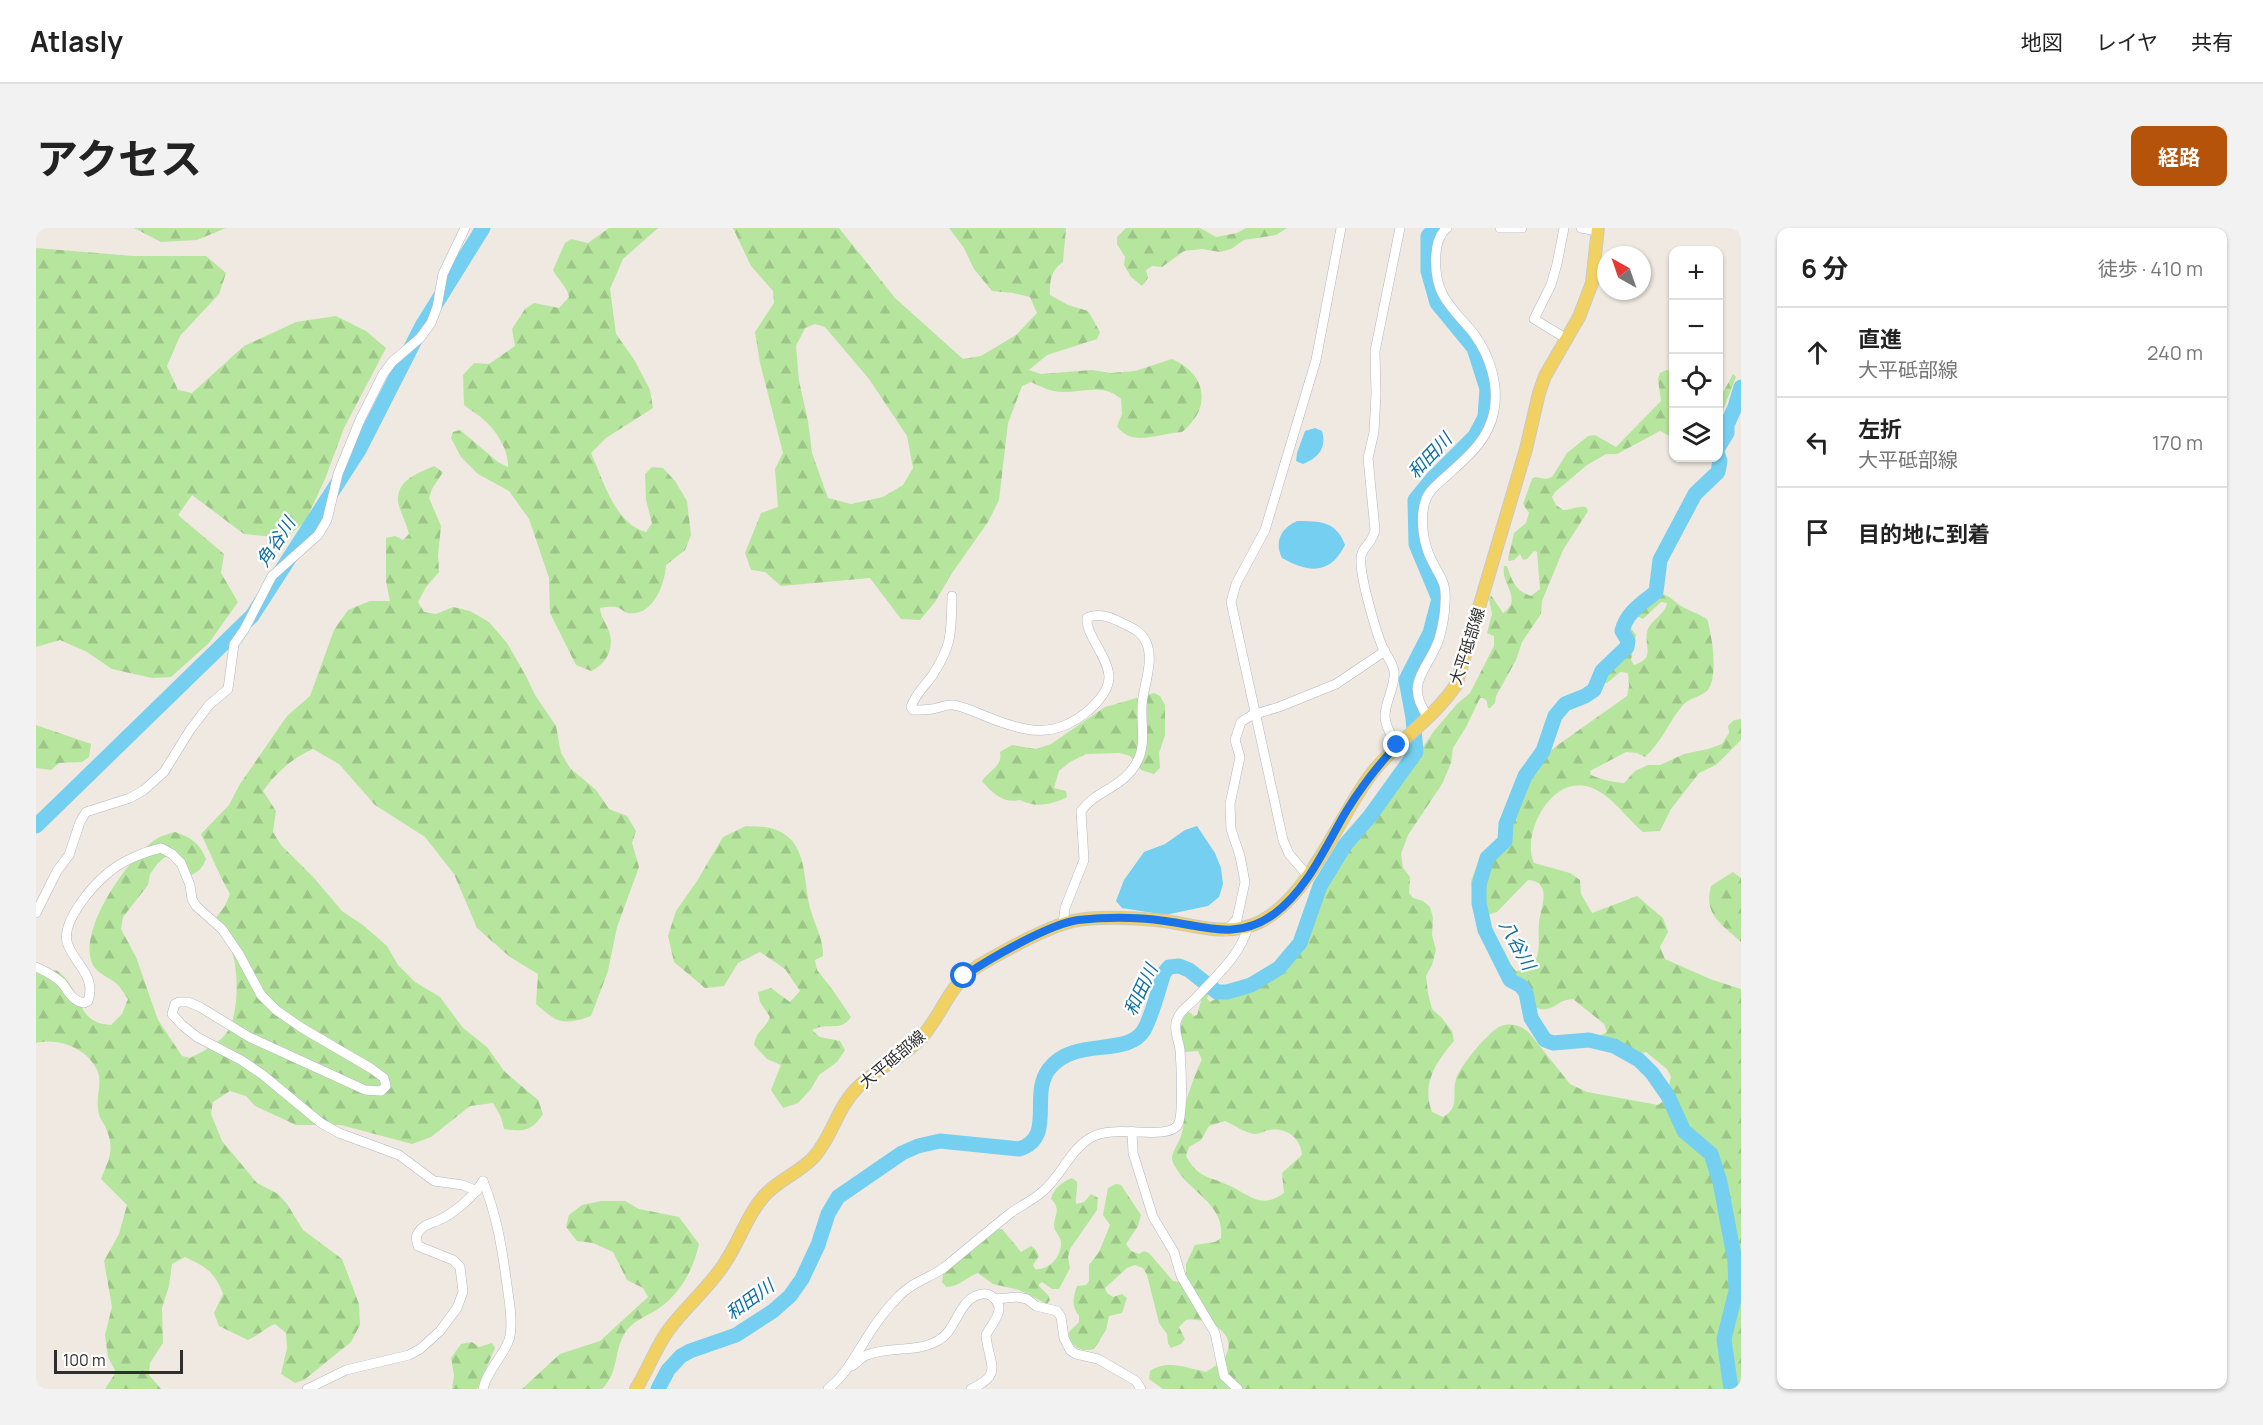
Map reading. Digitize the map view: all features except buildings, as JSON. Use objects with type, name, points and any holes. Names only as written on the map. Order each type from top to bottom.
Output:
[{"type":"main road","name":"大平砥部線","points":[[636,1389],[670,1328],[725,1263],[752,1212],[772,1188],[815,1156],[847,1099],[858,1086],[921,1038],[944,1001],[964,976],[996,956],[1063,924],[1077,920],[1162,921],[1226,931],[1248,927],[1274,914],[1298,890],[1362,788],[1397,745],[1449,696],[1461,675],[1526,449],[1539,393],[1545,376],[1580,317],[1592,283],[1598,229]]},
{"type":"street","points":[[36,913],[57,871],[69,855],[80,822],[86,812],[130,798],[144,790],[164,772],[190,730],[209,705],[228,689],[234,644],[238,635],[244,630],[272,576],[318,535],[327,520],[338,474],[360,420],[383,374],[392,362],[420,338],[431,323],[437,307],[442,274],[465,228]]},
{"type":"street","points":[[1308,876],[1289,854],[1283,840],[1231,602],[1236,584],[1264,530],[1316,360],[1341,228]]},
{"type":"street","points":[[1397,745],[1389,732],[1385,717],[1393,687],[1394,670],[1368,606],[1361,563],[1362,553],[1372,541],[1375,530],[1368,458],[1374,432],[1375,351],[1400,228]]},
{"type":"street","points":[[1428,717],[1417,698],[1416,687],[1438,640],[1446,601],[1443,579],[1432,561],[1424,539],[1426,499],[1432,489],[1476,449],[1484,438],[1493,418],[1496,398],[1494,374],[1481,345],[1447,301],[1436,275],[1436,246],[1439,236],[1447,228]]},
{"type":"street","points":[[1500,228],[1522,228]]},
{"type":"street","points":[[1564,228],[1551,285],[1534,319],[1567,339]]},
{"type":"street","points":[[1581,228],[1598,229]]},
{"type":"street","points":[[952,596],[953,615],[947,651],[931,678],[915,695],[911,707],[913,710],[931,710],[952,705],[1024,730],[1046,731],[1059,728],[1074,723],[1095,705],[1104,693],[1109,678],[1106,661],[1086,626],[1087,618],[1092,615],[1111,618],[1137,630],[1146,642],[1147,675],[1142,705],[1143,745],[1138,760],[1125,779],[1096,795],[1081,811],[1084,860],[1065,908],[1063,924]]},
{"type":"street","points":[[1226,931],[1237,918],[1245,882],[1240,856],[1231,829],[1230,804],[1240,757],[1235,740],[1241,722],[1256,714],[1336,684],[1385,651]]},
{"type":"street","points":[[36,967],[45,970],[60,981],[74,999],[84,1003],[88,1000],[90,986],[87,976],[67,942],[66,934],[70,919],[98,882],[128,860],[150,850],[161,849],[172,854],[181,863],[196,906],[222,929],[239,954],[261,995],[276,1010],[302,1028],[372,1069],[384,1078],[386,1086],[381,1091],[373,1092],[356,1086],[249,1037],[200,1007],[179,1002],[175,1004],[172,1014],[197,1037],[256,1070],[321,1123],[339,1133],[399,1155],[435,1181],[463,1185],[477,1191]]},
{"type":"street","points":[[828,1389],[850,1367],[873,1328],[906,1289],[943,1268],[1009,1214],[1040,1194],[1055,1179],[1067,1159],[1090,1138],[1103,1132],[1168,1132],[1178,1125],[1181,1120],[1180,1048],[1176,1024],[1178,1016],[1235,956],[1244,941],[1248,927]]},
{"type":"street","points":[[1132,1131],[1134,1154],[1153,1217],[1174,1252],[1181,1276],[1215,1333],[1221,1371],[1229,1383],[1238,1389]]},
{"type":"street","points":[[307,1389],[346,1370],[409,1354],[420,1349],[440,1331],[457,1308],[463,1292],[460,1267],[453,1260],[418,1246],[416,1238],[418,1232],[426,1224],[437,1221],[454,1211],[477,1191],[483,1181],[495,1210],[510,1312],[510,1338],[490,1370],[483,1389]]},
{"type":"street","points":[[850,1367],[865,1355],[932,1344],[946,1335],[962,1309],[973,1297],[988,1294],[995,1299],[999,1308],[986,1335],[993,1362],[992,1374],[984,1382],[970,1389]]},
{"type":"street","points":[[995,1299],[1018,1297],[1028,1299],[1036,1306],[1057,1311],[1061,1317],[1064,1338],[1070,1350],[1076,1354],[1098,1359],[1136,1381],[1141,1389]]},
{"type":"green space","points":[[134,228],[226,228],[197,240],[161,242]]},
{"type":"green space","points":[[609,228],[658,228],[623,259],[610,289],[616,334],[635,361],[650,390],[653,408],[606,438],[591,453],[618,511],[635,527],[646,532],[652,523],[646,500],[645,474],[652,467],[663,468],[675,481],[687,501],[691,535],[685,550],[666,565],[660,590],[651,605],[637,613],[628,613],[617,607],[600,608],[609,631],[611,647],[604,661],[591,671],[576,665],[550,613],[549,578],[529,519],[509,491],[478,474],[461,457],[451,438],[453,432],[460,430],[498,462],[508,467],[506,454],[498,435],[482,418],[464,405],[463,375],[474,363],[489,364],[515,346],[512,329],[525,309],[534,303],[559,308],[569,297],[553,270],[565,243],[571,239],[588,243]]},
{"type":"green space","points":[[733,228],[839,228],[895,298],[963,359],[981,356],[1016,335],[1037,313],[1030,297],[992,291],[974,269],[964,248],[949,228],[1066,228],[1063,262],[1055,269],[1050,285],[1050,295],[1068,305],[1088,311],[1100,332],[1097,339],[1047,355],[1029,370],[1041,374],[1092,370],[1111,373],[1135,371],[1172,359],[1184,365],[1193,373],[1198,382],[1201,402],[1198,413],[1192,423],[1182,432],[1138,438],[1123,433],[1117,426],[1122,414],[1121,399],[1114,394],[1101,390],[1059,392],[1031,382],[1022,386],[1008,423],[999,500],[988,522],[952,573],[935,602],[920,620],[901,619],[870,578],[781,586],[765,572],[751,570],[745,553],[761,513],[778,507],[775,469],[783,453],[760,363],[755,332],[774,303],[773,291],[751,266]],"holes":[[[815,324],[825,327],[869,379],[907,436],[913,468],[903,485],[883,497],[851,504],[828,498],[812,453],[799,381],[796,346],[805,328]]]},
{"type":"green space","points":[[1126,228],[1200,228],[1216,237],[1237,233],[1246,228],[1287,228],[1276,235],[1244,240],[1231,249],[1220,252],[1202,249],[1184,251],[1162,267],[1152,266],[1146,270],[1148,278],[1142,286],[1131,277],[1124,265],[1125,257],[1117,244],[1117,237]]},
{"type":"green space","points":[[36,248],[133,256],[206,256],[226,273],[219,294],[180,336],[167,366],[178,390],[192,393],[244,346],[296,322],[336,316],[366,331],[386,348],[344,428],[325,479],[305,522],[285,538],[244,534],[192,495],[178,515],[224,554],[221,573],[238,602],[209,643],[171,677],[152,678],[112,669],[87,652],[60,640],[36,647]]},
{"type":"green space","points":[[1669,370],[1669,436],[1660,431],[1617,454],[1606,454],[1587,465],[1552,497],[1556,505],[1563,510],[1586,507],[1588,511],[1563,550],[1542,601],[1541,614],[1522,642],[1516,660],[1496,696],[1495,703],[1488,708],[1487,701],[1480,698],[1453,748],[1451,763],[1442,784],[1408,835],[1401,854],[1403,868],[1410,877],[1409,893],[1413,898],[1423,901],[1430,907],[1433,918],[1432,935],[1436,950],[1426,976],[1428,993],[1432,1009],[1452,1031],[1454,1041],[1436,1065],[1429,1083],[1429,1102],[1432,1112],[1443,1117],[1449,1113],[1454,1105],[1458,1073],[1490,1034],[1501,1026],[1510,1024],[1528,1032],[1570,1084],[1587,1092],[1658,1105],[1666,1099],[1671,1077],[1667,1069],[1646,1052],[1627,1056],[1578,1042],[1581,1038],[1600,1036],[1607,1032],[1604,1024],[1573,999],[1547,1009],[1529,1004],[1512,985],[1486,946],[1486,938],[1497,942],[1516,971],[1532,965],[1539,946],[1539,922],[1544,896],[1541,885],[1528,880],[1497,912],[1487,915],[1474,901],[1471,881],[1480,857],[1501,842],[1503,827],[1528,769],[1627,696],[1628,673],[1620,672],[1607,683],[1601,682],[1602,676],[1626,655],[1631,643],[1627,630],[1630,627],[1636,635],[1631,660],[1634,665],[1645,659],[1648,652],[1647,632],[1667,603],[1661,602],[1643,619],[1635,615],[1647,600],[1665,595],[1684,608],[1707,619],[1714,666],[1711,685],[1707,691],[1683,705],[1656,745],[1645,757],[1637,753],[1626,752],[1590,771],[1591,775],[1624,783],[1635,771],[1648,765],[1660,765],[1684,754],[1722,744],[1729,733],[1728,726],[1734,720],[1741,719],[1741,740],[1716,765],[1699,773],[1671,809],[1660,831],[1643,832],[1617,806],[1595,789],[1573,786],[1550,799],[1542,811],[1535,824],[1531,851],[1534,863],[1570,873],[1580,880],[1581,894],[1592,913],[1637,896],[1663,918],[1668,932],[1660,947],[1665,959],[1710,979],[1741,989],[1741,1389],[1163,1389],[1149,1379],[1150,1371],[1157,1367],[1170,1365],[1206,1372],[1225,1357],[1228,1340],[1218,1328],[1211,1324],[1186,1320],[1179,1327],[1185,1339],[1181,1344],[1171,1348],[1167,1334],[1159,1323],[1147,1275],[1143,1268],[1135,1265],[1127,1268],[1105,1288],[1107,1293],[1113,1297],[1122,1294],[1127,1298],[1122,1313],[1109,1316],[1106,1330],[1094,1349],[1085,1350],[1073,1345],[1069,1332],[1079,1322],[1074,1305],[1074,1294],[1077,1286],[1086,1285],[1089,1281],[1089,1265],[1099,1252],[1110,1225],[1103,1215],[1108,1188],[1116,1184],[1121,1185],[1141,1215],[1138,1226],[1126,1244],[1131,1251],[1139,1254],[1144,1251],[1149,1253],[1173,1281],[1179,1282],[1186,1273],[1186,1264],[1195,1245],[1215,1242],[1221,1238],[1221,1226],[1212,1207],[1181,1175],[1172,1159],[1182,1131],[1187,1099],[1202,1060],[1198,1051],[1185,1052],[1180,1031],[1182,1021],[1188,1011],[1194,1016],[1197,1015],[1203,994],[1207,991],[1210,991],[1207,998],[1210,1002],[1219,997],[1230,998],[1236,993],[1248,992],[1269,982],[1303,945],[1321,894],[1342,856],[1383,805],[1434,731],[1457,704],[1470,693],[1494,646],[1494,636],[1487,633],[1492,614],[1489,599],[1491,595],[1503,613],[1509,608],[1511,602],[1504,566],[1507,566],[1513,581],[1521,591],[1531,596],[1540,589],[1537,552],[1534,551],[1523,560],[1520,554],[1514,560],[1509,561],[1508,559],[1514,533],[1526,523],[1529,513],[1523,504],[1532,479],[1552,477],[1567,453],[1588,436],[1595,435],[1616,447],[1661,401],[1658,379],[1660,373]],"holes":[[[1225,1121],[1243,1131],[1257,1134],[1269,1130],[1281,1130],[1292,1135],[1299,1143],[1302,1155],[1282,1173],[1284,1193],[1276,1198],[1262,1201],[1249,1196],[1199,1172],[1186,1156],[1189,1147],[1201,1140],[1209,1126]]]},
{"type":"green space","points":[[1733,374],[1736,377],[1723,410],[1723,393]]},
{"type":"green space","points":[[434,466],[443,472],[429,498],[441,526],[439,572],[426,587],[418,602],[424,612],[436,614],[453,607],[470,611],[489,622],[507,643],[535,695],[556,726],[561,753],[570,768],[596,790],[609,809],[627,816],[636,831],[632,843],[639,867],[617,927],[608,971],[591,1016],[567,1022],[555,1019],[536,1004],[538,974],[510,957],[477,928],[454,874],[425,837],[375,805],[339,764],[313,749],[285,767],[263,791],[276,811],[273,832],[281,845],[314,878],[342,911],[363,925],[387,946],[398,965],[415,982],[440,997],[463,1028],[487,1047],[504,1071],[538,1100],[543,1114],[535,1124],[527,1129],[511,1130],[504,1129],[501,1117],[493,1103],[470,1106],[431,1137],[412,1144],[341,1125],[296,1125],[255,1106],[246,1096],[230,1091],[213,1102],[211,1114],[222,1141],[257,1183],[278,1194],[303,1230],[342,1259],[359,1304],[360,1325],[351,1342],[304,1380],[295,1383],[281,1374],[287,1348],[286,1333],[275,1324],[248,1340],[219,1326],[214,1313],[223,1294],[217,1280],[209,1271],[185,1257],[172,1264],[169,1286],[162,1308],[163,1343],[150,1363],[149,1375],[161,1389],[105,1389],[116,1372],[108,1357],[105,1335],[112,1307],[104,1261],[119,1234],[127,1205],[101,1179],[111,1147],[98,1111],[99,1076],[94,1064],[80,1051],[63,1043],[36,1043],[36,972],[56,970],[62,975],[72,988],[83,1010],[93,1020],[111,1025],[122,1014],[128,999],[117,984],[94,967],[90,949],[92,932],[109,894],[133,860],[158,838],[175,832],[198,845],[206,859],[204,864],[191,875],[170,856],[165,857],[150,874],[148,885],[123,917],[121,929],[136,957],[158,1020],[182,1056],[190,1058],[225,1035],[232,1023],[236,1002],[234,958],[225,939],[212,923],[225,906],[230,894],[201,834],[229,805],[240,784],[287,716],[310,696],[334,630],[348,610],[370,601],[390,601],[386,581],[386,538],[395,536],[403,540],[409,534],[398,503],[399,493],[401,487],[410,478]]},
{"type":"green space","points":[[1154,693],[1160,696],[1165,705],[1165,735],[1159,753],[1160,768],[1154,774],[1141,770],[1130,756],[1120,753],[1086,754],[1059,771],[1054,788],[1066,791],[1067,797],[1044,804],[1004,799],[982,781],[997,765],[1000,752],[1012,745],[1036,749],[1051,744],[1105,707]]},
{"type":"green space","points":[[36,725],[91,744],[89,757],[82,762],[59,763],[51,770],[36,768]]},
{"type":"green space","points":[[746,826],[767,827],[783,833],[798,850],[805,874],[811,911],[822,943],[823,956],[815,960],[817,970],[851,1017],[843,1025],[823,1026],[812,1030],[820,1037],[840,1041],[845,1050],[837,1062],[819,1075],[811,1089],[798,1103],[783,1108],[771,1090],[781,1065],[767,1059],[754,1045],[757,1036],[770,1017],[760,1002],[758,992],[771,988],[790,1002],[800,991],[785,969],[760,952],[738,963],[724,986],[705,988],[674,962],[668,936],[676,911],[723,837]]},
{"type":"green space","points":[[1733,872],[1741,878],[1741,942],[1716,918],[1712,912],[1709,896],[1711,886]]},
{"type":"green space","points":[[1072,1178],[1077,1182],[1076,1204],[1084,1202],[1091,1194],[1098,1198],[1097,1210],[1070,1249],[1068,1257],[1070,1268],[1059,1289],[1052,1289],[1042,1282],[1039,1284],[1050,1300],[1047,1304],[1019,1290],[993,1284],[978,1273],[946,1287],[942,1282],[943,1274],[999,1229],[1002,1229],[1021,1252],[1031,1246],[1036,1250],[1039,1256],[1033,1265],[1035,1269],[1045,1268],[1054,1262],[1061,1242],[1054,1227],[1057,1208],[1051,1199],[1059,1186]]},
{"type":"green space","points":[[601,1201],[625,1201],[639,1209],[679,1217],[699,1244],[693,1263],[685,1280],[673,1296],[627,1330],[620,1344],[612,1375],[602,1389],[522,1389],[560,1354],[600,1341],[648,1297],[643,1288],[627,1280],[613,1252],[593,1243],[577,1241],[566,1227],[569,1215],[582,1205]]},
{"type":"green space","points":[[472,1342],[479,1347],[492,1343],[495,1348],[477,1389],[452,1389],[454,1375],[451,1358],[461,1344]]},
{"type":"water","points":[[1315,428],[1322,431],[1323,442],[1320,452],[1303,464],[1296,461],[1305,431]]},
{"type":"water","points":[[1297,521],[1320,522],[1337,531],[1345,545],[1333,562],[1326,566],[1310,568],[1301,567],[1282,558],[1279,546],[1280,536],[1287,527]]},
{"type":"water","points":[[1197,826],[1215,853],[1221,868],[1223,884],[1219,897],[1208,906],[1165,915],[1122,908],[1116,901],[1124,880],[1144,852],[1165,844],[1185,830]]},
{"type":"waterway","name":"角谷川","points":[[36,826],[252,616],[359,450],[422,326],[483,228]]},
{"type":"waterway","name":"和田川","points":[[658,1389],[668,1370],[681,1356],[736,1335],[773,1311],[790,1296],[802,1279],[818,1245],[828,1214],[838,1197],[902,1153],[918,1146],[940,1141],[1019,1149],[1030,1143],[1036,1136],[1039,1126],[1043,1079],[1049,1069],[1060,1059],[1072,1053],[1126,1043],[1136,1038],[1144,1030],[1164,973],[1169,967],[1179,966],[1189,970],[1217,992],[1227,992],[1251,985],[1279,968],[1300,943],[1320,886],[1345,845],[1370,816],[1416,752],[1406,680],[1430,633],[1439,599],[1416,544],[1415,500],[1433,478],[1475,436],[1485,417],[1487,389],[1474,348],[1437,303],[1428,271],[1428,236],[1435,228]]},
{"type":"waterway","name":"八谷川","points":[[1723,440],[1741,387]]},
{"type":"waterway","name":"八谷川","points":[[1720,462],[1718,472],[1695,494],[1660,560],[1656,592],[1635,609],[1627,619],[1622,631],[1628,641],[1627,647],[1602,671],[1594,690],[1565,704],[1555,716],[1543,751],[1525,776],[1506,824],[1505,841],[1487,858],[1479,885],[1479,903],[1485,930],[1510,980],[1521,986],[1526,993],[1531,1018],[1545,1040],[1553,1043],[1589,1040],[1614,1046],[1639,1060],[1652,1073],[1668,1096],[1684,1131],[1711,1154],[1720,1182],[1735,1261],[1736,1291],[1724,1339],[1731,1389]]},
{"type":"route","points":[[964,976],[996,956],[1050,929],[1077,920],[1162,921],[1226,931],[1248,927],[1261,921],[1274,914],[1298,890],[1348,808],[1372,773],[1397,745]]}]
